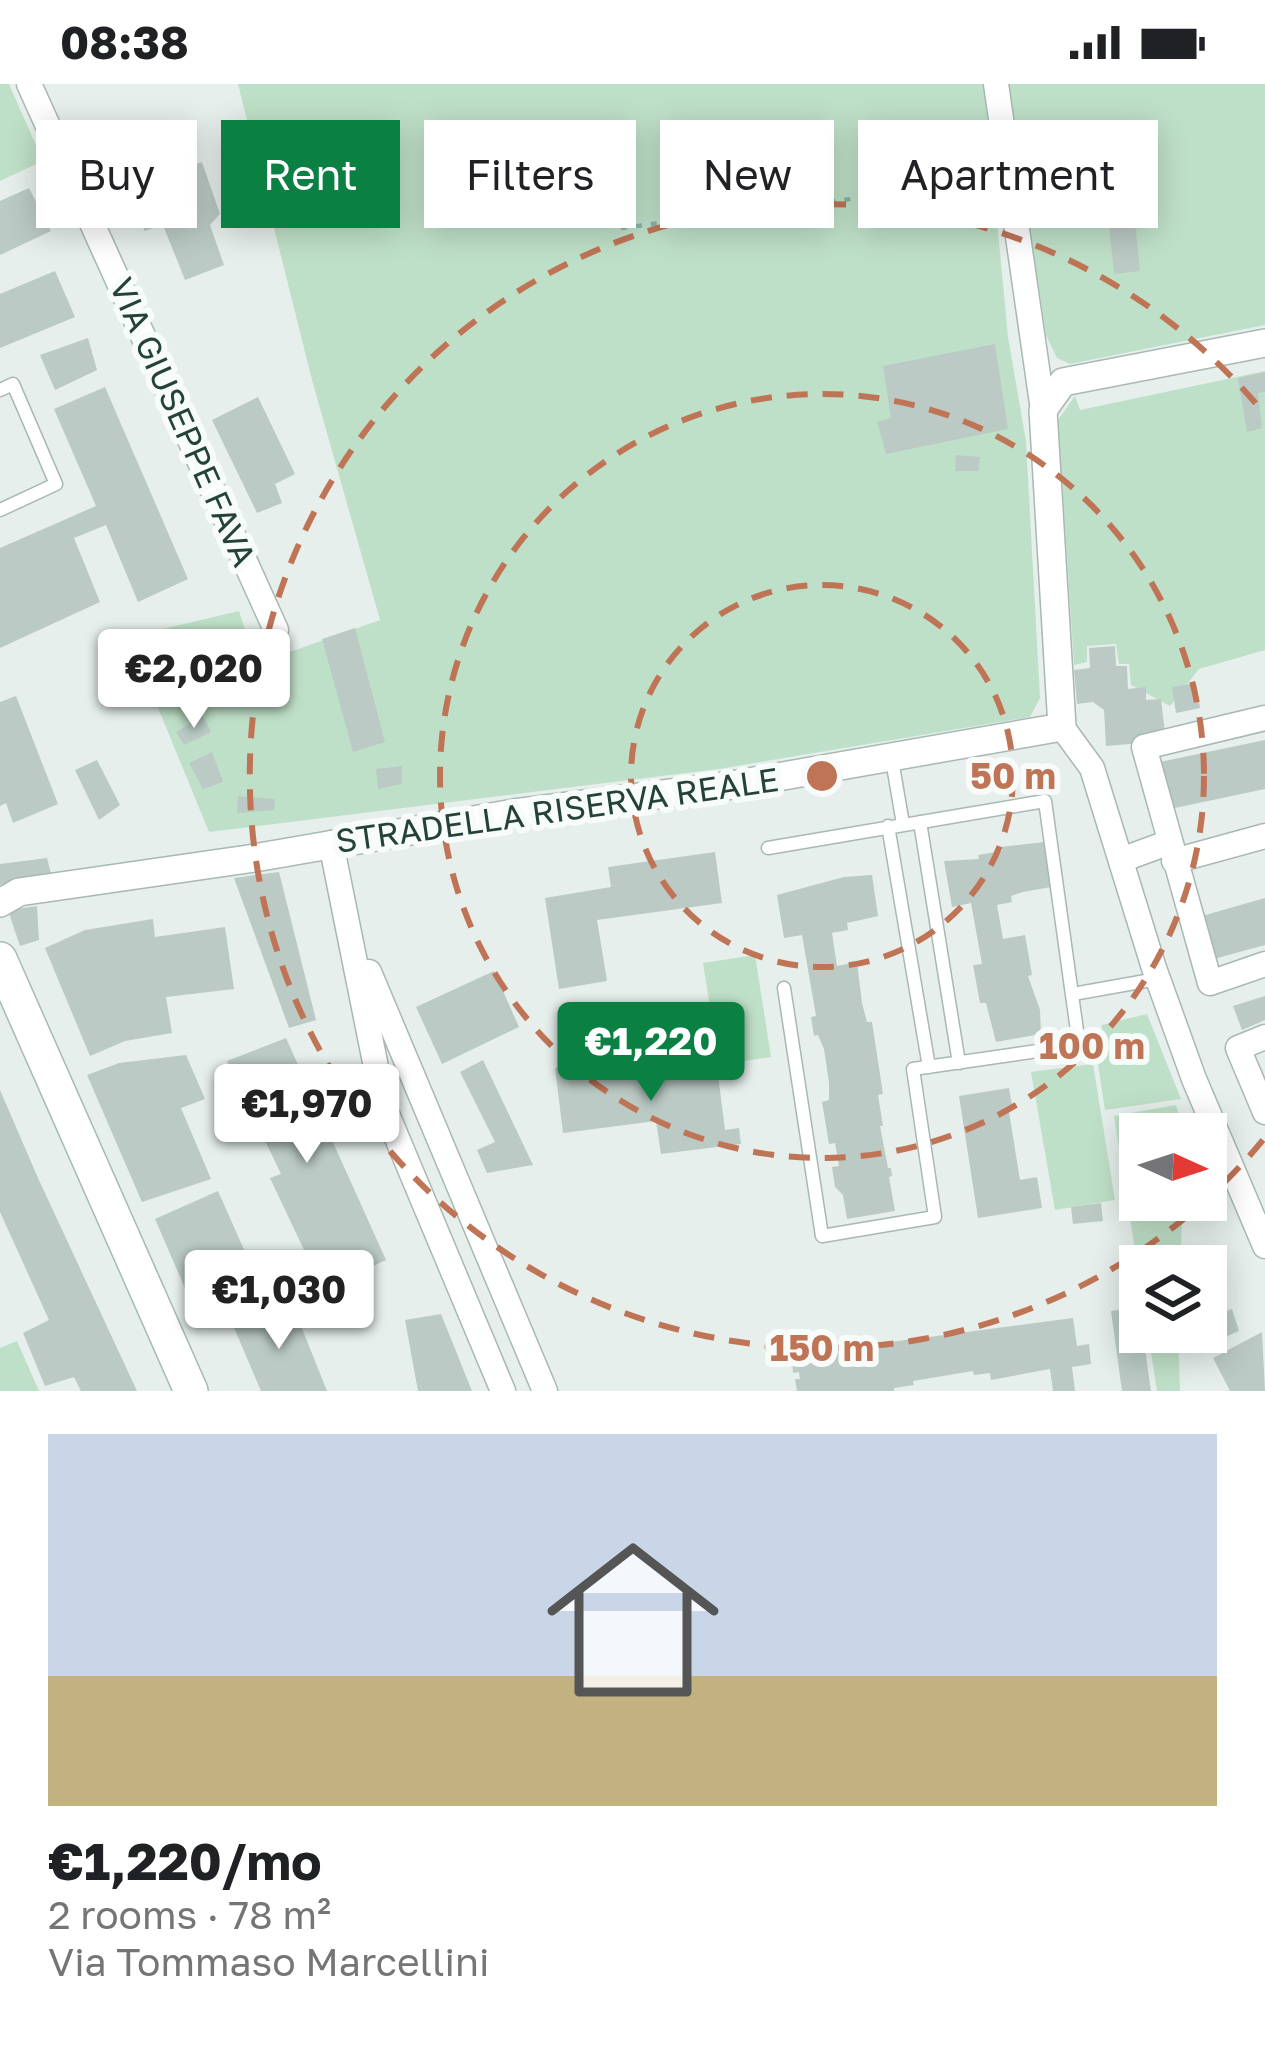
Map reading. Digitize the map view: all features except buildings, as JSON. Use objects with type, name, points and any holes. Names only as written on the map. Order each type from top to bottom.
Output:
[{"type":"main road","points":[[0,959],[191,1391]]},
{"type":"street","name":"VIA GIUSEPPE FAVA","points":[[29,84],[276,631]]},
{"type":"street","points":[[996,84],[1001,120]]},
{"type":"street","points":[[1017,228],[1043,410],[1062,727],[1091,768],[1157,979],[1257,1209],[1265,1246]]},
{"type":"street","points":[[1043,410],[1063,382],[1265,343]]},
{"type":"street","points":[[1265,718],[1144,747],[1210,983],[1265,964]]},
{"type":"street","name":"STRADELLA RISERVA REALE","points":[[0,903],[20,892],[892,760],[1062,727]]},
{"type":"street","points":[[1121,860],[1265,836]]},
{"type":"street","points":[[331,843],[384,1107],[503,1391]]},
{"type":"street","points":[[349,926],[544,1391]]},
{"type":"street","points":[[1265,1037],[1238,1048],[1265,1112]]},
{"type":"lane","points":[[0,390],[13,384],[56,484],[0,510]]},
{"type":"lane","points":[[892,760],[903,824]]},
{"type":"lane","points":[[767,848],[1045,802],[1079,1045],[913,1070],[935,1217],[822,1236],[784,988]]},
{"type":"lane","points":[[920,822],[959,1063]]},
{"type":"lane","points":[[888,826],[929,1067]]},
{"type":"lane","points":[[1073,994],[1157,979]]},
{"type":"path","points":[[636,226],[858,198]]},
{"type":"green space","points":[[0,84],[9,84],[36,145],[36,164],[0,181]]},
{"type":"green space","points":[[238,84],[984,84],[987,120],[858,120],[858,228],[998,228],[1008,337],[1026,441],[1040,698],[1030,717],[719,769],[209,832],[129,637],[239,611],[256,664],[380,620],[274,228],[400,228],[400,120],[247,120]]},
{"type":"green space","points":[[1008,84],[1265,84],[1265,325],[1070,364],[1057,358],[1046,335],[1030,228],[1158,228],[1158,120],[1013,120]]},
{"type":"green space","points":[[1265,371],[1265,650],[1199,669],[1170,706],[1131,685],[1129,664],[1119,664],[1116,644],[1087,646],[1087,662],[1074,665],[1058,420],[1075,396],[1080,410]]},
{"type":"green space","points":[[755,955],[771,1057],[719,1065],[703,963]]},
{"type":"green space","points":[[1147,1014],[1181,1099],[1105,1110],[1097,1058],[1102,1025]]},
{"type":"green space","points":[[1093,1064],[1115,1200],[1055,1210],[1031,1072]]},
{"type":"green space","points":[[1176,1105],[1178,1113],[1131,1113]]},
{"type":"green space","points":[[1130,1221],[1182,1221],[1181,1245],[1134,1245]]},
{"type":"green space","points":[[17,1341],[39,1391],[0,1391],[0,1348]]},
{"type":"green space","points":[[1151,1353],[1179,1353],[1180,1391],[1157,1391]]}]
